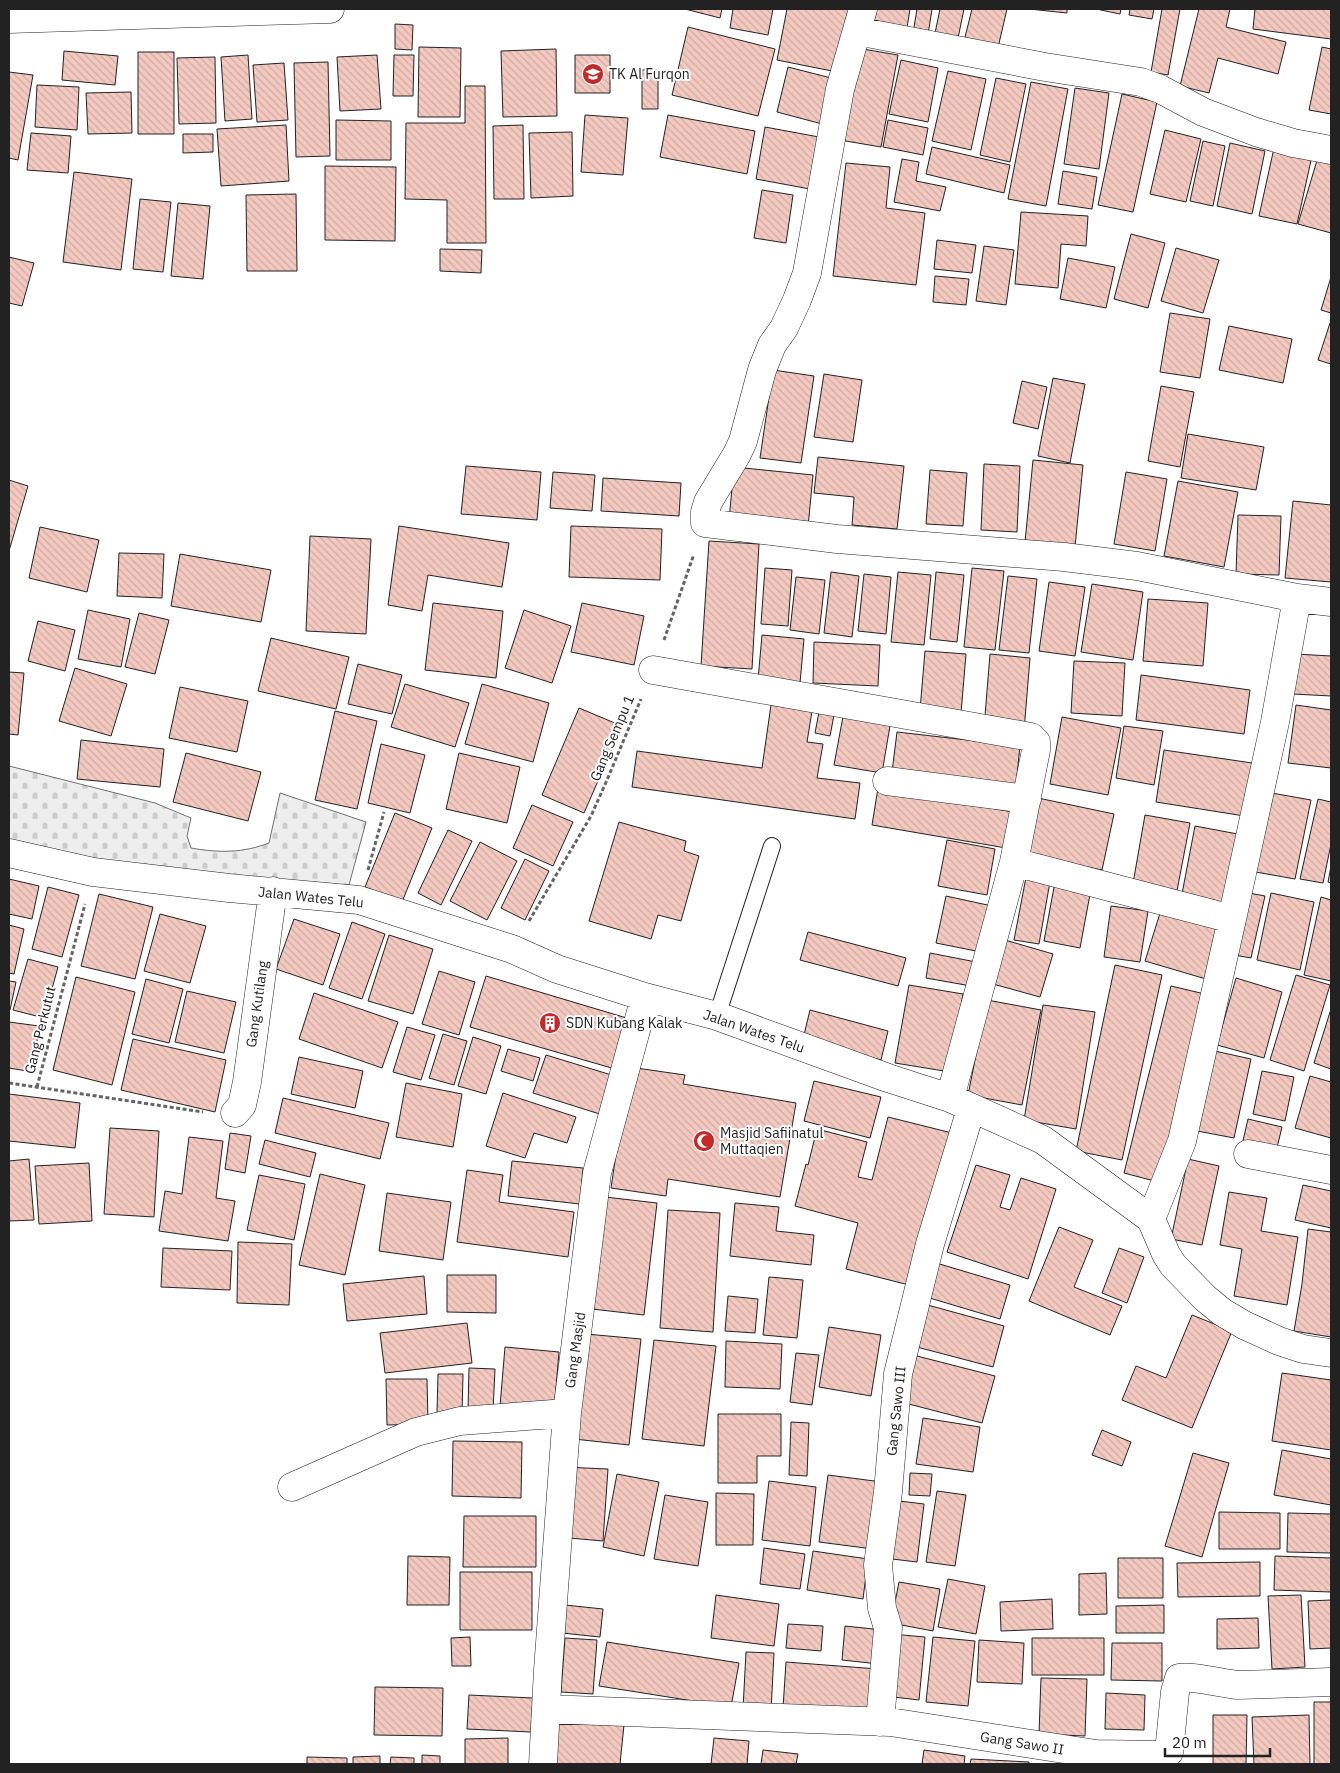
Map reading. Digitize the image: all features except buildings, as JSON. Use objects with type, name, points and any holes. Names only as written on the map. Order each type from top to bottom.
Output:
[{"type":"street","points":[[9,19],[330,9]]},
{"type":"street","points":[[1331,150],[1293,143],[1256,132],[1203,112],[1160,89],[1142,82],[1045,67],[860,20],[840,89],[807,273],[794,307],[784,328],[772,345],[762,370],[743,442],[738,454],[708,502],[704,512],[705,523],[837,538],[1064,557],[1137,566],[1297,598],[1331,602]]},
{"type":"street","points":[[1297,598],[1275,722],[1182,1140],[1151,1219],[1166,1254],[1173,1265],[1205,1298],[1222,1312],[1279,1342],[1303,1349],[1331,1353]]},
{"type":"street","name":"Gang Sawo III","points":[[653,670],[1031,737],[1036,742],[1014,862],[930,1244],[898,1374],[888,1492],[878,1565],[882,1608],[888,1628],[884,1722]]},
{"type":"street","points":[[887,781],[1027,799]]},
{"type":"street","name":"Jalan Wates Telu","points":[[9,853],[93,872],[229,888],[359,900],[512,949],[557,969],[645,998],[717,1016],[961,1103],[1043,1140],[1151,1219]]},
{"type":"street","points":[[1014,862],[1232,919]]},
{"type":"street","name":"Gang Kutilang","points":[[235,1113],[242,1105],[247,1082],[273,891]]},
{"type":"street","name":"Gang Masjid","points":[[544,1764],[566,1413],[597,1173],[645,998]]},
{"type":"street","points":[[1248,1154],[1331,1170]]},
{"type":"street","points":[[292,1487],[416,1432],[460,1421],[566,1413]]},
{"type":"street","name":"Gang Sawo II","points":[[884,1722],[1096,1754],[1162,1755],[1169,1752],[1176,1683],[1179,1678],[1189,1677],[1238,1685],[1331,1682]]},
{"type":"street","points":[[546,1709],[884,1722]]},
{"type":"lane","points":[[717,1016],[772,846]]},
{"type":"path","name":"Gang Sempu 1","points":[[512,949],[591,816],[608,780],[653,670],[705,523]]},
{"type":"path","points":[[359,900],[384,812]]},
{"type":"path","name":"Gang Perkutut","points":[[93,872],[38,1087],[228,1116],[235,1113]]},
{"type":"path","points":[[9,1083],[38,1087]]},
{"type":"green space","points":[[9,766],[155,803],[191,818],[187,836],[191,848],[201,850],[250,849],[269,843],[280,793],[366,822],[349,885],[273,884],[101,863],[9,841]]},
{"type":"place","name":"TK Al Furqon","points":[[593,74]]},
{"type":"place","name":"SDN Kubang Kalak","points":[[550,1023]]},
{"type":"place","name":"Masjid Safiinatul Muttaqien","points":[[704,1141]]}]
